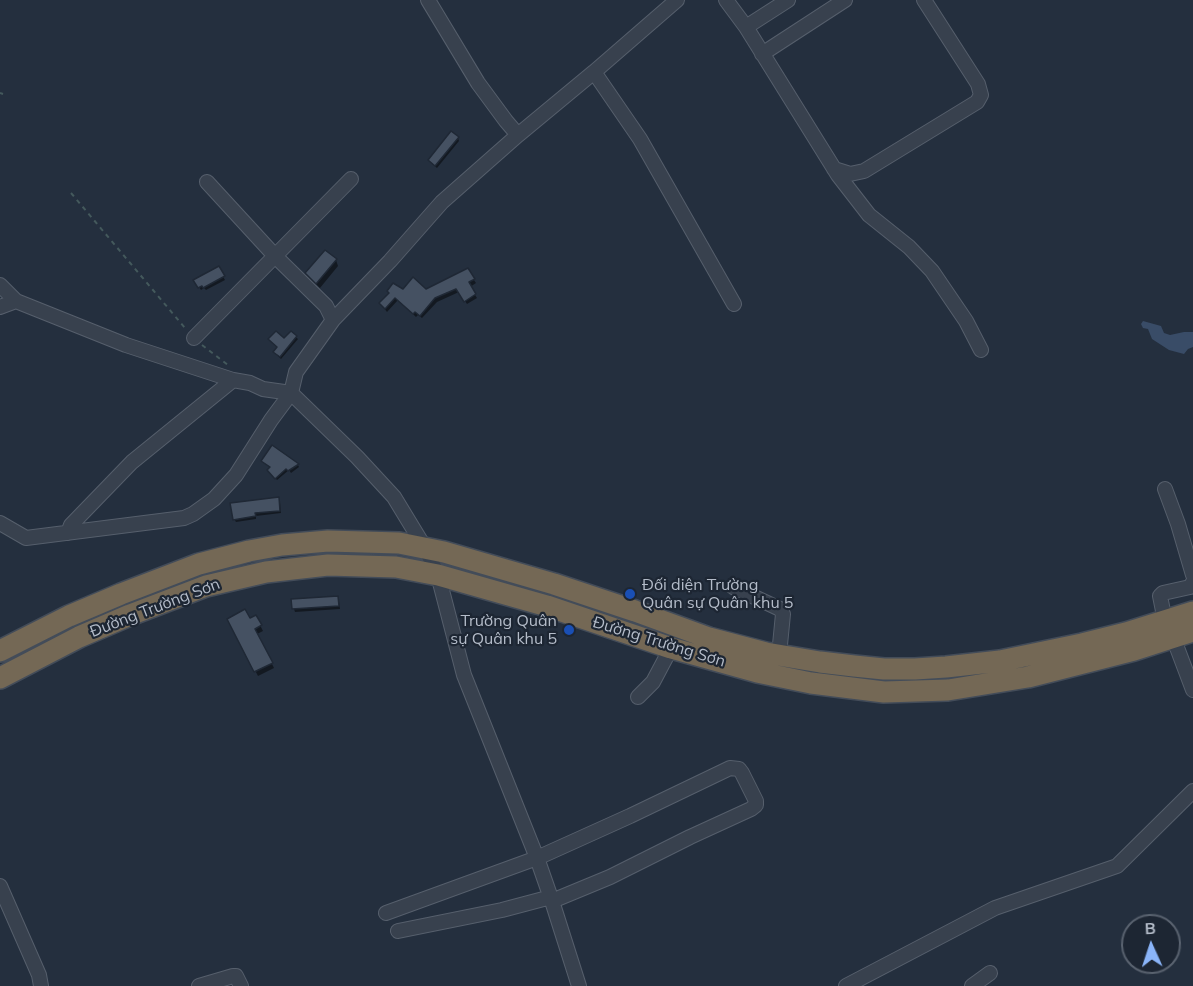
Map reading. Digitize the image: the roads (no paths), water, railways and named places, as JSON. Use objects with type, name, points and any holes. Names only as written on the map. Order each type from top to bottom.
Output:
[{"type":"highway","name":"Đường Trường Sơn","points":[[0,651],[69,616],[159,578],[199,564],[282,545],[328,541],[399,543],[444,552],[554,584],[709,638],[779,655],[884,669],[946,667],[1000,661],[1126,633],[1177,630]]},
{"type":"highway","name":"Đường Trường Sơn","points":[[0,678],[79,637],[206,586],[254,574],[328,565],[396,567],[438,575],[547,606],[671,648],[757,672],[811,683],[884,692],[957,689],[1028,677],[1134,650],[1177,630],[1193,612]]},
{"type":"street","points":[[428,0],[478,83],[518,135]]},
{"type":"street","points":[[0,523],[26,538],[184,518],[214,499],[236,475],[291,393],[296,372],[333,320],[390,261],[442,202],[677,0]]},
{"type":"street","points":[[726,0],[746,27],[834,169],[869,214],[909,247],[932,271],[966,321],[981,350]]},
{"type":"street","points":[[746,27],[788,0]]},
{"type":"street","points":[[762,54],[845,0]]},
{"type":"street","points":[[834,169],[850,174],[864,171],[977,102],[981,94],[978,84],[924,0]]},
{"type":"street","points":[[594,72],[640,139],[734,304]]},
{"type":"street","points":[[194,338],[351,179]]},
{"type":"street","points":[[207,182],[275,256],[326,306],[333,320]]},
{"type":"street","points":[[0,285],[16,301],[126,345],[263,389],[291,393],[357,457],[394,497],[425,548],[438,575],[464,675],[537,858],[579,986]]},
{"type":"street","points":[[0,307],[16,301]]},
{"type":"street","points":[[68,533],[71,525],[132,462],[233,380]]},
{"type":"street","points":[[1165,489],[1193,575]]},
{"type":"street","points":[[1193,582],[1190,587],[1163,593],[1160,596],[1177,630],[1193,690]]},
{"type":"street","points":[[733,587],[780,609],[783,614],[779,655]]},
{"type":"street","points":[[638,698],[653,682],[671,648]]},
{"type":"street","points":[[386,913],[537,858],[730,768],[739,769],[756,801],[756,806],[751,809],[610,877],[552,899],[398,931]]},
{"type":"street","points":[[846,986],[995,908],[1117,866],[1193,791]]},
{"type":"street","points":[[0,886],[39,975],[41,986]]},
{"type":"street","points":[[972,986],[990,973]]},
{"type":"street","points":[[199,986],[233,976],[236,976],[241,986]]},
{"type":"water","points":[[1143,321],[1161,326],[1164,333],[1170,335],[1193,332],[1193,347],[1184,354],[1169,350],[1152,339],[1148,329],[1143,328],[1141,324]]},
{"type":"place","name":"Đối diện Trường Quân sự Quân khu 5","points":[[630,594]]},
{"type":"place","name":"Trường Quân sự Quân khu 5","points":[[569,630]]}]
